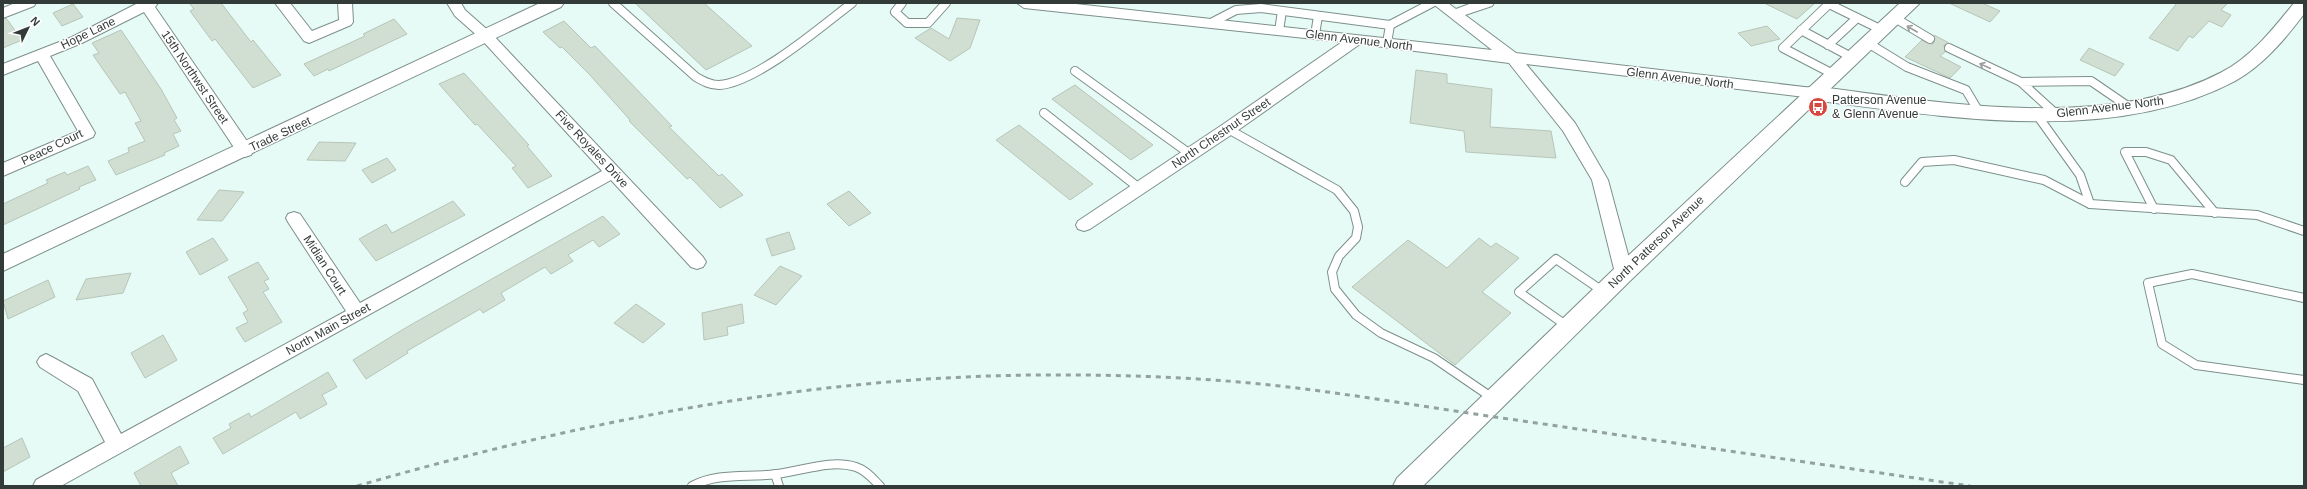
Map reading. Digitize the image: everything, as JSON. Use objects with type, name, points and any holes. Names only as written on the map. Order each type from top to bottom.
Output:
[{"type":"main road","name":"North Patterson Avenue","points":[[1406,486],[1604,292],[1813,93],[1835,75],[1911,3]]},
{"type":"street","points":[[3,13],[29,3]]},
{"type":"street","points":[[282,3],[309,38],[346,22],[345,3]]},
{"type":"street","name":"Five Royales Drive","points":[[454,3],[460,13],[486,36],[697,262]]},
{"type":"street","name":"Trade Street","points":[[3,263],[245,151],[555,3]]},
{"type":"street","name":"Glenn Avenue North","points":[[1024,3],[1357,39],[1514,59],[1979,112],[2037,115],[2129,107],[2168,100],[2228,77],[2245,66],[2258,54],[2303,3]]},
{"type":"street","points":[[1439,3],[1514,59],[1569,127],[1600,180],[1624,273]]},
{"type":"street","points":[[1455,14],[1487,3]]},
{"type":"street","name":"Hope Lane","points":[[3,70],[77,40],[147,4]]},
{"type":"street","name":"15th Northwst Street","points":[[147,4],[245,151]]},
{"type":"street","name":"North Chestnut Street","points":[[1084,225],[1228,130],[1357,39]]},
{"type":"street","name":"Peace Court","points":[[3,170],[87,133],[42,55]]},
{"type":"street","name":"North Main Street","points":[[43,486],[613,172]]},
{"type":"street","name":"Midian Court","points":[[294,218],[357,313]]},
{"type":"street","points":[[46,362],[85,385],[117,445]]},
{"type":"lane","points":[[613,3],[696,77],[709,84],[723,85],[742,78],[768,64],[852,3]]},
{"type":"lane","points":[[902,3],[895,12],[907,22],[928,23],[946,3]]},
{"type":"lane","points":[[1211,23],[1236,10],[1261,8],[1390,25],[1432,3]]},
{"type":"lane","points":[[1835,75],[1783,48],[1829,4],[1857,18],[1888,24],[1930,39]]},
{"type":"lane","points":[[1279,31],[1282,11]]},
{"type":"lane","points":[[1314,35],[1318,16]]},
{"type":"lane","points":[[1828,45],[1857,18]]},
{"type":"lane","points":[[1387,43],[1390,25]]},
{"type":"lane","points":[[1801,30],[1853,58]]},
{"type":"lane","points":[[1868,43],[1907,67],[1966,90],[1979,112]]},
{"type":"lane","points":[[1949,48],[2021,82],[2056,114]]},
{"type":"lane","points":[[1076,71],[1190,154]]},
{"type":"lane","points":[[2021,82],[2091,81],[2129,107]]},
{"type":"lane","points":[[1044,113],[1139,188]]},
{"type":"lane","points":[[2037,115],[2080,175],[2090,204]]},
{"type":"lane","points":[[1228,130],[1337,190],[1354,211],[1358,227],[1356,238],[1339,256],[1332,272],[1335,289],[1356,315],[1381,333],[1434,358],[1495,399]]},
{"type":"lane","points":[[2154,209],[2125,152],[2146,152],[2172,160],[2215,213]]},
{"type":"lane","points":[[1905,182],[1922,162],[1954,160],[2044,180],[2090,204],[2257,215],[2304,231]]},
{"type":"lane","points":[[1568,327],[1519,292],[1556,259],[1604,292]]},
{"type":"lane","points":[[2304,298],[2192,274],[2148,283],[2162,344],[2196,365],[2304,380]]},
{"type":"lane","points":[[692,486],[716,477],[774,474],[826,465],[855,467],[872,476],[880,486]]},
{"type":"lane","points":[[774,474],[779,486]]},
{"type":"building","points":[[189,3],[221,3],[251,42],[253,40],[281,75],[253,88],[215,39],[212,41],[190,11],[194,9]]},
{"type":"building","points":[[635,3],[704,3],[752,46],[706,70]]},
{"type":"building","points":[[1764,3],[1815,3],[1797,19]]},
{"type":"building","points":[[1949,3],[1982,3],[2000,11],[1990,22]]},
{"type":"building","points":[[2177,3],[2228,3],[2221,10],[2231,15],[2222,27],[2209,21],[2193,38],[2189,36],[2178,51],[2149,38]]},
{"type":"building","points":[[73,4],[83,17],[62,26],[53,13]]},
{"type":"building","points":[[6,18],[22,40],[3,48],[3,19]]},
{"type":"building","points":[[957,18],[980,20],[970,48],[950,61],[915,38],[931,28],[949,39]]},
{"type":"building","points":[[394,19],[407,34],[329,71],[328,69],[314,76],[304,64],[365,36],[363,34]]},
{"type":"building","points":[[564,21],[591,48],[595,46],[672,126],[669,127],[719,176],[722,174],[743,195],[720,208],[690,177],[687,179],[629,121],[630,120],[589,74],[562,47],[560,48],[543,32]]},
{"type":"building","points":[[1767,26],[1780,39],[1751,46],[1738,33]]},
{"type":"building","points":[[121,30],[161,89],[177,118],[174,120],[181,131],[173,134],[179,146],[164,153],[165,155],[116,175],[108,161],[129,152],[128,148],[145,141],[135,123],[141,121],[125,92],[120,94],[93,55],[99,53],[92,43]]},
{"type":"building","points":[[1934,35],[1949,43],[1944,45],[1945,52],[1940,56],[1961,67],[1950,78],[1905,57],[1922,40],[1933,44],[1935,39]]},
{"type":"building","points":[[2089,48],[2124,64],[2115,76],[2080,60]]},
{"type":"building","points":[[1416,70],[1447,74],[1447,83],[1492,89],[1490,127],[1551,131],[1556,158],[1466,152],[1464,131],[1410,123]]},
{"type":"building","points":[[464,73],[529,145],[527,146],[552,176],[528,188],[512,168],[516,166],[477,124],[475,125],[439,84]]},
{"type":"building","points":[[1075,85],[1153,145],[1131,160],[1052,99]]},
{"type":"building","points":[[1019,125],[1093,184],[1070,200],[996,140]]},
{"type":"building","points":[[319,142],[356,143],[345,161],[307,160]]},
{"type":"building","points":[[387,158],[396,170],[372,183],[362,170]]},
{"type":"building","points":[[88,166],[96,180],[3,225],[3,204],[48,183],[46,180],[65,172],[67,175]]},
{"type":"building","points":[[219,190],[244,192],[222,221],[197,220]]},
{"type":"building","points":[[849,191],[871,213],[849,226],[827,204]]},
{"type":"building","points":[[453,201],[465,215],[376,261],[359,239],[386,224],[392,233]]},
{"type":"building","points":[[603,216],[620,234],[599,247],[593,240],[568,255],[573,261],[551,274],[545,267],[501,293],[505,300],[483,313],[480,309],[407,351],[408,353],[366,379],[353,360],[407,327]]},
{"type":"building","points":[[789,232],[795,249],[772,256],[766,239]]},
{"type":"building","points":[[213,238],[228,260],[200,275],[186,252]]},
{"type":"building","points":[[1479,238],[1491,247],[1496,243],[1519,258],[1482,292],[1511,313],[1455,365],[1352,287],[1408,240],[1447,268]]},
{"type":"building","points":[[258,262],[269,279],[264,281],[269,289],[263,292],[282,322],[245,342],[236,328],[248,322],[243,313],[248,310],[228,277]]},
{"type":"building","points":[[780,266],[802,276],[776,305],[754,295]]},
{"type":"building","points":[[131,273],[123,293],[76,300],[86,279]]},
{"type":"building","points":[[48,280],[55,297],[8,319],[3,301]]},
{"type":"building","points":[[636,304],[665,324],[643,343],[614,323]]},
{"type":"building","points":[[742,304],[744,323],[727,327],[728,335],[704,340],[702,313]]},
{"type":"building","points":[[163,335],[177,360],[145,378],[131,353]]},
{"type":"building","points":[[328,372],[337,387],[322,395],[327,404],[300,419],[296,412],[223,454],[213,438],[231,428],[229,424],[249,413],[251,417]]},
{"type":"building","points":[[22,438],[30,457],[3,472],[3,448]]},
{"type":"building","points":[[180,446],[189,463],[171,473],[178,486],[141,486],[134,473]]},
{"type":"railway","points":[[357,486],[532,440],[620,421],[708,405],[797,392],[887,382],[977,376],[1067,375],[1186,378],[1305,389],[1970,486]]},
{"type":"place","name":"Patterson Avenue & Glenn Avenue","points":[[1818,107]]}]
